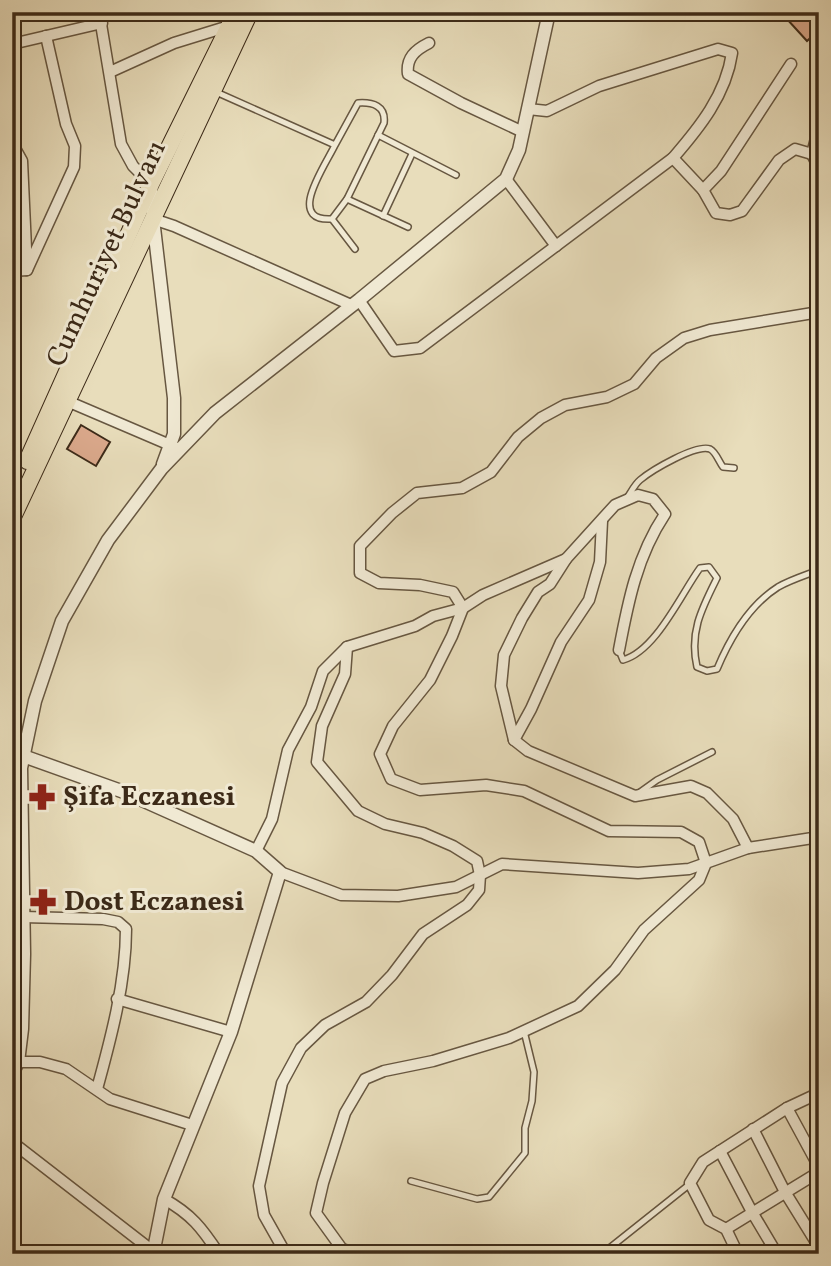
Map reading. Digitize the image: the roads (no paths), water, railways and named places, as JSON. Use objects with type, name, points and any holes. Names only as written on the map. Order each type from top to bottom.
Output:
[{"type":"main road","name":"Cumhuriyet Bulvarı","points":[[12,519],[250,12]]},
{"type":"main road","name":"Cumhuriyet Bulvarı","points":[[13,491],[152,184],[232,19]]},
{"type":"street","points":[[192,1125],[110,1099],[66,1069],[40,1062],[14,1066],[22,1029],[21,768],[18,754],[35,701],[62,621],[108,540],[175,447],[506,180],[519,150],[549,12]]},
{"type":"street","points":[[12,44],[101,18],[121,144],[133,166],[152,184],[153,219],[174,398],[175,447]]},
{"type":"street","points":[[110,72],[232,19]]},
{"type":"street","points":[[27,270],[74,167],[75,146],[66,124],[46,36]]},
{"type":"street","points":[[429,43],[415,50],[407,65],[408,74],[460,103],[523,132]]},
{"type":"street","points":[[153,219],[355,302],[394,351],[420,348],[673,158],[705,122],[729,72],[732,54],[718,49],[599,86],[547,111],[528,109]]},
{"type":"street","points":[[703,190],[721,171],[791,64]]},
{"type":"street","points":[[819,127],[812,154],[819,168]]},
{"type":"street","points":[[12,143],[22,161],[27,270]]},
{"type":"street","points":[[673,158],[703,190],[716,213],[730,215],[742,211],[779,160],[795,149],[812,154]]},
{"type":"street","points":[[506,180],[556,246]]},
{"type":"street","points":[[12,271],[27,270]]},
{"type":"street","points":[[463,608],[453,593],[419,585],[379,583],[360,573],[360,547],[392,513],[417,493],[462,488],[491,472],[518,437],[541,418],[565,405],[607,397],[634,384],[656,358],[684,338],[710,330],[819,313]]},
{"type":"street","points":[[67,401],[175,447]]},
{"type":"street","points":[[619,650],[639,564],[651,535],[665,514],[653,499],[638,495],[615,505],[566,559],[550,584],[538,592],[522,618],[504,655],[501,686],[514,740],[528,751],[635,796],[691,786],[707,793],[733,818],[748,848]]},
{"type":"street","points":[[514,740],[561,642],[590,600],[600,562],[602,521]]},
{"type":"street","points":[[256,851],[272,819],[288,750],[311,707],[323,671],[347,647],[415,626],[432,616],[463,608],[483,595],[566,559]]},
{"type":"street","points":[[356,1254],[342,1249],[316,1213],[345,1113],[365,1079],[384,1071],[433,1061],[509,1038],[578,1006],[615,970],[644,930],[699,880],[706,863],[699,842],[681,832],[609,831],[524,791],[486,785],[420,790],[391,779],[380,754],[393,726],[430,680],[463,608]]},
{"type":"street","points":[[286,1254],[264,1215],[259,1186],[282,1083],[301,1048],[325,1025],[366,1002],[392,975],[423,934],[467,905],[479,890],[477,861],[453,846],[423,834],[385,824],[358,811],[317,762],[322,726],[345,674],[347,647]]},
{"type":"street","points":[[18,754],[124,792],[256,851],[280,872],[341,895],[398,896],[456,887],[502,864],[638,873],[689,869],[748,848],[819,837]]},
{"type":"street","points":[[12,1142],[153,1253],[164,1199],[231,1032],[280,872]]},
{"type":"street","points":[[23,917],[103,919],[118,922],[126,929],[109,1045],[96,1089]]},
{"type":"street","points":[[117,999],[231,1032]]},
{"type":"street","points":[[738,1254],[726,1229],[709,1220],[690,1183],[703,1162],[788,1108],[819,1093]]},
{"type":"street","points":[[726,1229],[819,1169],[788,1108]]},
{"type":"street","points":[[753,1129],[785,1192],[819,1247]]},
{"type":"street","points":[[720,1151],[777,1254]]},
{"type":"street","points":[[164,1199],[184,1210],[219,1254]]},
{"type":"lane","points":[[213,91],[334,145]]},
{"type":"lane","points":[[369,102],[381,108],[385,114],[384,123],[347,199],[332,219],[321,220],[311,213],[308,206],[334,145],[358,103],[369,102]]},
{"type":"lane","points":[[378,135],[456,175]]},
{"type":"lane","points":[[383,216],[412,154]]},
{"type":"lane","points":[[347,199],[408,227]]},
{"type":"lane","points":[[332,219],[355,249]]},
{"type":"lane","points":[[626,500],[638,481],[661,466],[696,450],[714,451],[723,467],[734,468]]},
{"type":"lane","points":[[619,650],[623,660],[634,657],[677,608],[701,568],[709,567],[718,578],[698,616],[694,653],[697,667],[707,671],[717,669],[736,630],[759,603],[779,587],[819,570]]},
{"type":"lane","points":[[635,796],[657,779],[712,752]]},
{"type":"lane","points":[[411,1181],[477,1199],[489,1197],[525,1153],[525,1128],[532,1101],[534,1072],[524,1031]]},
{"type":"lane","points":[[602,1254],[690,1183]]},
{"type":"place","name":"Şifa Eczanesi","points":[[42,797]]},
{"type":"place","name":"Dost Eczanesi","points":[[43,902]]}]
